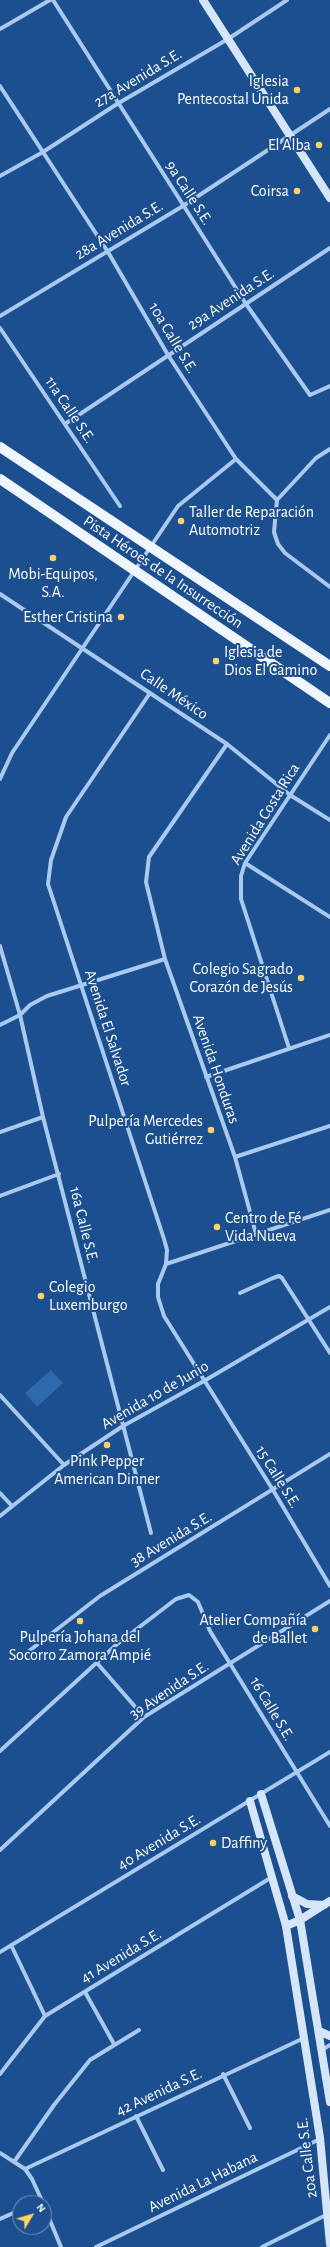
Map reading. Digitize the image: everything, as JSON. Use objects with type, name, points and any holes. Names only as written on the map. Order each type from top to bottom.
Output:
[{"type":"main road","name":"Pista Héroes de la Insurrección","points":[[0,447],[330,666]]},
{"type":"main road","name":"Pista Héroes de la Insurrección","points":[[0,478],[330,703]]},
{"type":"street","points":[[0,29],[50,0]]},
{"type":"street","name":"9a Calle S.E.","points":[[53,0],[117,104],[246,304],[310,395],[330,386]]},
{"type":"street","points":[[203,0],[330,198]]},
{"type":"street","name":"27a Avenida S.E.","points":[[0,176],[43,152],[117,104],[228,39],[288,0]]},
{"type":"street","name":"10a Calle S.E.","points":[[0,86],[108,252],[168,355],[236,459],[277,500]]},
{"type":"street","name":"28a Avenida S.E.","points":[[0,316],[183,206],[330,109]]},
{"type":"street","name":"29a Avenida S.E.","points":[[65,424],[330,248]]},
{"type":"street","name":"11a Calle S.E.","points":[[0,328],[120,506]]},
{"type":"street","points":[[330,449],[316,458],[277,500],[274,532],[278,544],[285,553],[330,587]]},
{"type":"street","points":[[0,779],[12,752],[178,506],[236,459]]},
{"type":"street","name":"Calle México","points":[[0,594],[82,650],[227,744],[290,795],[330,820]]},
{"type":"street","name":"Avenida El Salvador","points":[[150,693],[66,817],[51,860],[48,884],[163,1234],[167,1250],[166,1264],[158,1284],[158,1297],[164,1316],[204,1381]]},
{"type":"street","name":"Avenida Costa Rica","points":[[289,1048],[241,900],[241,876],[245,863],[330,735]]},
{"type":"street","name":"Avenida Honduras","points":[[227,744],[149,857],[146,882],[165,959],[235,1157],[256,1234]]},
{"type":"street","points":[[245,863],[330,917]]},
{"type":"street","name":"16a Calle S.E.","points":[[0,946],[20,1015],[43,1117],[151,1533]]},
{"type":"street","points":[[0,1025],[20,1015],[30,1005],[47,996],[165,959]]},
{"type":"street","points":[[206,1077],[330,1034]]},
{"type":"street","points":[[0,1132],[43,1117]]},
{"type":"street","points":[[235,1157],[330,1126]]},
{"type":"street","points":[[0,1196],[59,1174]]},
{"type":"street","points":[[166,1264],[330,1210]]},
{"type":"street","points":[[240,1293],[278,1276],[282,1278],[330,1353]]},
{"type":"street","name":"Avenida 10 de Junio","points":[[0,1516],[64,1466],[123,1426],[204,1381],[330,1307]]},
{"type":"street","name":"15 Calle S.E.","points":[[204,1381],[273,1490],[330,1586]]},
{"type":"street","points":[[0,1395],[64,1466]]},
{"type":"street","name":"38 Avenida S.E.","points":[[29,1651],[100,1596],[330,1454]]},
{"type":"street","points":[[0,1493],[12,1506]]},
{"type":"street","name":"16 Calle S.E.","points":[[97,1663],[116,1645],[176,1599],[189,1595],[198,1602],[210,1631],[330,1826]]},
{"type":"street","name":"39 Avenida S.E.","points":[[0,1850],[144,1718],[330,1601]]},
{"type":"street","points":[[0,1751],[97,1663],[144,1718]]},
{"type":"street","name":"40 Avenida S.E.","points":[[0,1952],[330,1752]]},
{"type":"street","name":"20a Calle S.E.","points":[[261,1794],[300,1920],[328,2079],[330,2102]]},
{"type":"street","name":"20a Calle S.E.","points":[[250,1801],[286,1926],[320,2138],[329,2213],[330,2244]]},
{"type":"street","name":"41 Avenida S.E.","points":[[0,2073],[45,2016],[272,1877]]},
{"type":"street","points":[[292,1896],[307,1904],[327,1903]]},
{"type":"street","points":[[286,1926],[300,1920],[327,1903]]},
{"type":"street","points":[[11,1945],[45,2016]]},
{"type":"street","points":[[85,1992],[114,2044]]},
{"type":"street","points":[[14,2162],[54,2105],[90,2060],[139,2030]]},
{"type":"street","points":[[319,2032],[330,2036]]},
{"type":"street","name":"42 Avenida S.E.","points":[[24,2169],[304,2037]]},
{"type":"street","points":[[322,2050],[330,2045]]},
{"type":"street","points":[[223,2074],[250,2128]]},
{"type":"street","points":[[136,2116],[163,2170]]},
{"type":"street","name":"Avenida La Habana","points":[[96,2247],[320,2138]]},
{"type":"street","points":[[0,2153],[24,2169],[38,2195]]},
{"type":"street","points":[[0,2218],[12,2213]]},
{"type":"street","points":[[262,2247],[329,2213]]},
{"type":"street","points":[[52,2225],[61,2247]]},
{"type":"shaded area","points":[[51,1370],[63,1383],[37,1407],[25,1393]]},
{"type":"place","name":"Iglesia Pentecostal Unida","points":[[297,90]]},
{"type":"place","name":"El Alba","points":[[319,145]]},
{"type":"place","name":"Coirsa","points":[[297,191]]},
{"type":"place","name":"Taller de Reparación Automotriz","points":[[181,521]]},
{"type":"place","name":"Mobi-Equipos, S.A.","points":[[53,558]]},
{"type":"place","name":"Esther Cristina","points":[[121,617]]},
{"type":"place","name":"Iglesia de Dios El Camino","points":[[216,661]]},
{"type":"place","name":"Colegio Sagrado Corazón de Jesús","points":[[301,978]]},
{"type":"place","name":"Pulpería Mercedes Gutiérrez","points":[[211,1130]]},
{"type":"place","name":"Centro de Fé Vida Nueva","points":[[217,1227]]},
{"type":"place","name":"Colegio Luxemburgo","points":[[41,1296]]},
{"type":"place","name":"Pink Pepper American Dinner","points":[[107,1445]]},
{"type":"place","name":"Pulpería Johana del Socorro Zamora Ampié","points":[[80,1621]]},
{"type":"place","name":"Atelier Compañía de Ballet","points":[[315,1629]]},
{"type":"place","name":"Daffiny","points":[[213,1843]]}]
